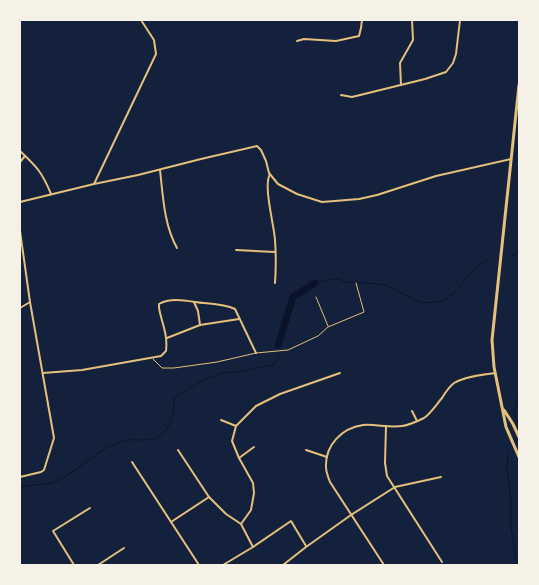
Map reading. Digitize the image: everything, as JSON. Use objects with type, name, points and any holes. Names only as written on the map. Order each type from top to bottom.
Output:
[{"type":"main road","points":[[519,85],[492,340],[495,373],[506,427],[519,457]]},
{"type":"main road","points":[[502,408],[519,437]]},
{"type":"street","points":[[94,184],[156,54],[154,40],[141,20]]},
{"type":"street","points":[[297,41],[304,39],[330,41],[358,36],[362,20]]},
{"type":"street","points":[[401,85],[400,63],[413,40],[412,20]]},
{"type":"street","points":[[341,95],[352,97],[446,72],[453,63],[456,54],[460,20]]},
{"type":"street","points":[[20,202],[257,146],[261,150],[270,174],[278,184],[297,194],[322,202],[359,199],[377,195],[436,176],[511,159]]},
{"type":"street","points":[[20,151],[45,177],[51,194]]},
{"type":"street","points":[[20,162],[25,156]]},
{"type":"street","points":[[160,170],[168,225],[171,238],[177,248]]},
{"type":"street","points":[[270,174],[268,188],[276,241],[275,283]]},
{"type":"street","points":[[20,231],[30,302],[54,438],[44,470],[20,477]]},
{"type":"street","points":[[236,250],[275,252]]},
{"type":"street","points":[[43,373],[82,370],[161,356],[166,351],[167,338],[160,315],[159,304],[164,301],[188,300],[229,306],[234,309],[240,319],[256,354]]},
{"type":"street","points":[[20,308],[30,302]]},
{"type":"street","points":[[194,302],[198,311],[200,325]]},
{"type":"street","points":[[167,338],[200,325],[240,319]]},
{"type":"street","points":[[240,524],[251,510],[254,493],[253,484],[232,441],[236,426],[256,406],[280,394],[340,373]]},
{"type":"street","points":[[384,565],[330,482],[326,469],[326,457],[335,439],[344,432],[363,425],[403,426],[417,421],[432,411],[447,390],[454,384],[465,378],[495,373]]},
{"type":"street","points":[[412,411],[417,421]]},
{"type":"street","points":[[221,420],[236,426]]},
{"type":"street","points":[[386,426],[385,463],[387,476],[442,562]]},
{"type":"street","points":[[239,458],[254,447]]},
{"type":"street","points":[[178,450],[208,497],[240,524],[253,547]]},
{"type":"street","points":[[306,450],[326,457]]},
{"type":"street","points":[[132,462],[199,565]]},
{"type":"street","points":[[283,565],[351,515],[395,487],[441,477]]},
{"type":"street","points":[[171,522],[208,497]]},
{"type":"street","points":[[74,565],[53,531],[90,508]]},
{"type":"street","points":[[223,565],[291,521],[306,547]]},
{"type":"street","points":[[98,565],[124,548]]},
{"type":"lane","points":[[154,358],[162,368],[174,368],[289,349],[318,336],[328,327],[364,312],[356,283]]},
{"type":"lane","points":[[316,297],[328,327]]},
{"type":"waterway","points":[[511,256],[519,252]]},
{"type":"waterway","points":[[315,283],[338,279],[348,282],[377,284],[387,286],[417,301],[430,303],[448,297],[474,270],[490,259]]},
{"type":"waterway","points":[[278,345],[293,297],[315,283]]},
{"type":"waterway","points":[[20,488],[57,481],[114,444],[128,440],[149,440],[158,437],[171,421],[174,398],[206,379],[222,373],[245,371],[273,365],[279,355]]},
{"type":"waterway","points":[[519,394],[514,413],[519,427]]},
{"type":"waterway","points":[[508,454],[507,469],[511,501],[511,526],[517,565]]}]
